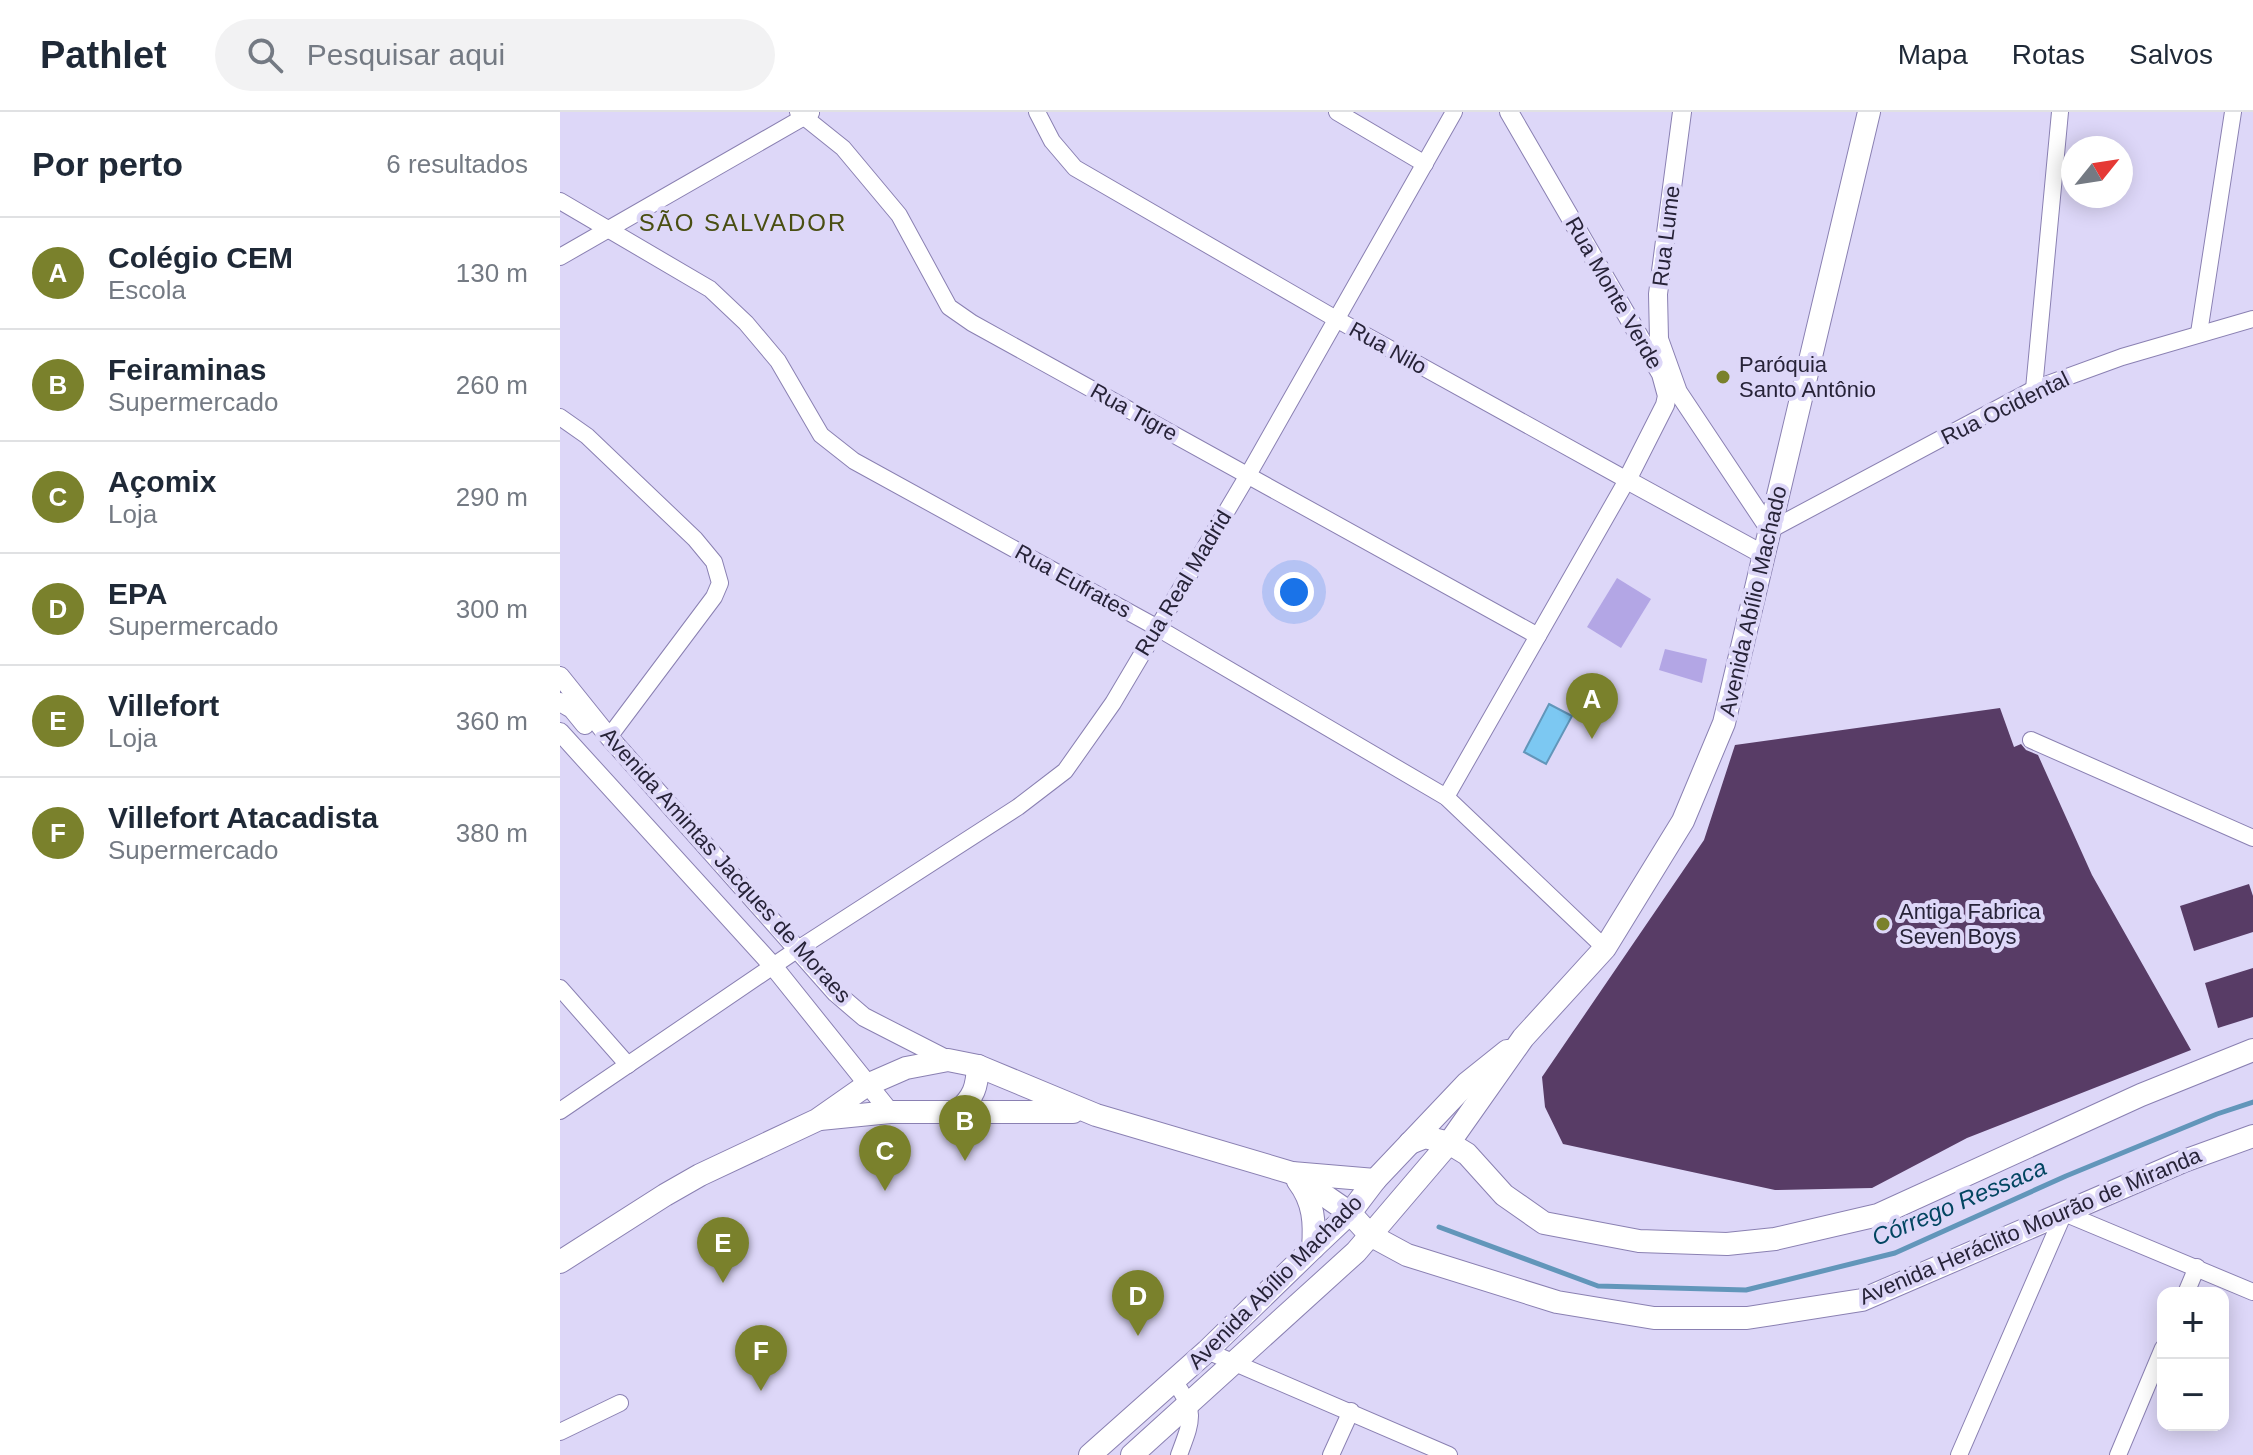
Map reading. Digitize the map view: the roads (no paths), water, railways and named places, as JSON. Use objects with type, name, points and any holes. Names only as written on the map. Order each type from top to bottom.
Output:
[{"type":"main road","name":"Avenida Abílio Machado","points":[[1132,1455],[1363,1244],[1449,1143],[1523,1038],[1605,948],[1683,821],[1724,723],[1869,112]]},
{"type":"main road","name":"Avenida Abílio Machado","points":[[1090,1455],[1207,1351],[1350,1213],[1375,1180],[1467,1083],[1523,1038]]},
{"type":"main road","points":[[1410,1143],[1425,1137],[1449,1143],[1467,1154],[1504,1195],[1544,1223],[1639,1241],[1727,1244],[1775,1239],[1878,1215],[2141,1095],[2253,1050]]},
{"type":"main road","points":[[560,1262],[700,1175],[817,1120],[867,1085],[906,1068],[948,1060],[978,1066],[1090,1113],[1292,1173],[1375,1180]]},
{"type":"main road","points":[[958,1111],[971,1100],[975,1091],[978,1066]]},
{"type":"main road","points":[[817,1120],[890,1112],[1090,1113]]},
{"type":"main road","name":"Avenida Heráclito Mourão de Miranda","points":[[1292,1173],[1350,1213],[1363,1244],[1557,1302],[1654,1318],[1747,1318],[1862,1300],[2184,1161],[2253,1136]]},
{"type":"main road","points":[[1292,1173],[1311,1202],[1314,1214],[1313,1248]]},
{"type":"street","name":"Rua Nilo","points":[[1037,112],[1052,141],[1075,168],[1336,319],[1764,555]]},
{"type":"street","points":[[1337,112],[1425,164]]},
{"type":"street","name":"Rua Real Madrid","points":[[560,1111],[798,949],[1018,807],[1065,771],[1113,703],[1248,475],[1454,112]]},
{"type":"street","name":"Rua Monte Verde","points":[[1509,112],[1661,374],[1667,396],[1665,405],[1627,480]]},
{"type":"street","name":"Rua Lume","points":[[1682,112],[1658,294],[1657,319],[1663,354],[1685,402],[1770,530]]},
{"type":"street","points":[[2034,389],[2060,112]]},
{"type":"street","points":[[2199,333],[2233,112]]},
{"type":"street","points":[[560,257],[805,113]]},
{"type":"street","name":"Rua Tigre","points":[[805,113],[843,148],[899,215],[949,307],[972,323],[1538,636]]},
{"type":"street","name":"Rua Eufrates","points":[[560,201],[710,289],[746,323],[778,361],[821,435],[854,461],[1156,627],[1446,797],[1605,948]]},
{"type":"street","name":"Rua Ocidental","points":[[1770,530],[2034,389],[2199,333],[2251,326]]},
{"type":"street","points":[[560,417],[587,436],[695,539],[714,562],[720,583],[714,597],[609,737],[586,725],[572,709],[560,702]]},
{"type":"street","points":[[1446,797],[1627,480]]},
{"type":"street","name":"Avenida Amintas Jacques de Moraes","points":[[560,676],[609,737],[836,993],[864,1017],[948,1060]]},
{"type":"street","name":"Avenida Amintas Jacques de Moraes","points":[[560,732],[773,966],[890,1112]]},
{"type":"street","points":[[2031,740],[2253,838]]},
{"type":"street","points":[[560,988],[628,1065]]},
{"type":"street","points":[[1959,1455],[2064,1213],[2253,1292]]},
{"type":"street","points":[[2189,1287],[2197,1267]]},
{"type":"street","points":[[1207,1351],[1449,1455]]},
{"type":"street","points":[[2118,1455],[2158,1359]]},
{"type":"street","points":[[1174,1381],[1189,1402],[1191,1415],[1179,1455]]},
{"type":"street","points":[[560,1432],[620,1403]]},
{"type":"street","points":[[1331,1455],[1351,1411]]},
{"type":"water","points":[[1549,704],[1572,716],[1546,764],[1524,752]]},
{"type":"waterway","name":"Córrego Ressaca","points":[[1439,1227],[1598,1286],[1746,1290],[1895,1253],[2066,1176],[2253,1102]]},
{"type":"place","name":"Paróquia Santo Antônio","points":[[1723,377]]},
{"type":"place","name":"Colégio CEM","points":[[1592,739]]},
{"type":"place","name":"Antiga Fabrica Seven Boys","points":[[1883,924]]},
{"type":"place","name":"Feiraminas","points":[[965,1161]]},
{"type":"place","name":"Açomix","points":[[885,1191]]},
{"type":"place","name":"Villefort","points":[[723,1283]]},
{"type":"place","name":"EPA","points":[[1138,1336]]},
{"type":"place","name":"Villefort Atacadista","points":[[761,1391]]},
{"type":"district","name":"SÃO SALVADOR","points":[[743,222]]}]
